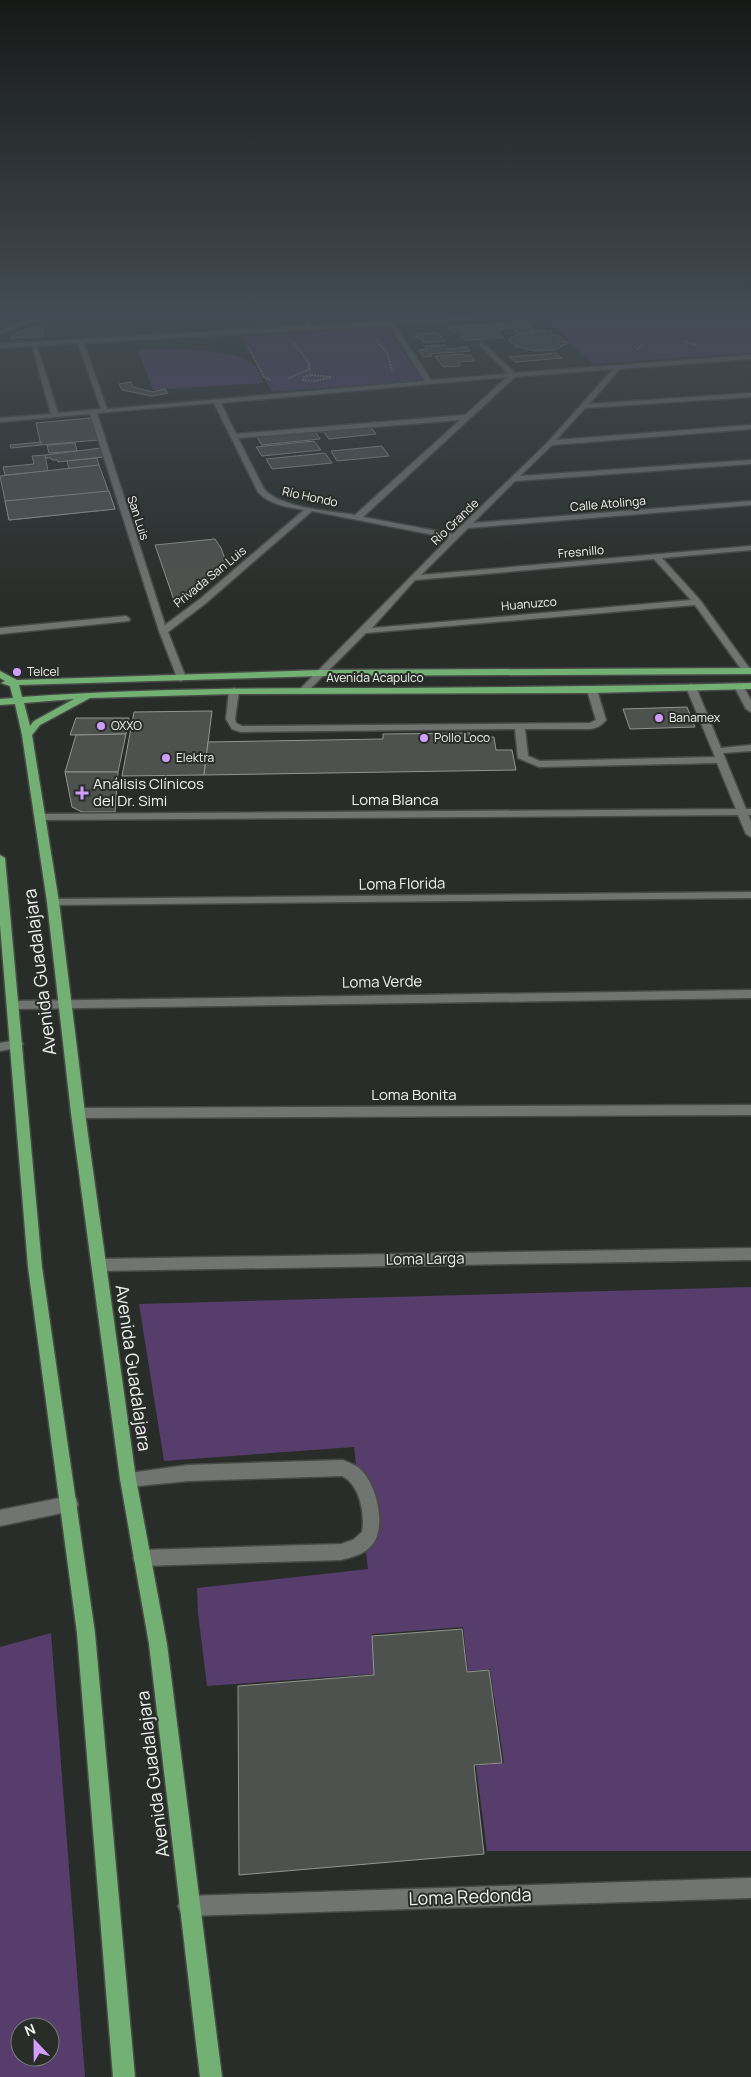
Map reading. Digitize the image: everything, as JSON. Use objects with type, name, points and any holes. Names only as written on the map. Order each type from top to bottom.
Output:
[{"type":"main road","name":"Avenida Acapulco","points":[[0,683],[321,673],[749,671]]},
{"type":"main road","points":[[0,674],[14,682]]},
{"type":"main road","name":"Avenida Guadalajara","points":[[14,682],[27,735],[54,902],[64,1005],[98,1265],[128,1479],[158,1644],[210,2077]]},
{"type":"main road","name":"Avenida Acapulco","points":[[0,702],[90,694],[234,690],[592,690],[751,686]]},
{"type":"main road","points":[[27,735],[37,723],[90,694]]},
{"type":"main road","name":"Avenida Guadalajara","points":[[0,858],[14,1005],[8,1046],[35,1267],[70,1504],[86,1633],[124,2077]]},
{"type":"street","points":[[0,420],[81,413]]},
{"type":"street","name":"San Luis","points":[[93,413],[163,630]]},
{"type":"street","name":"Río Hondo","points":[[222,413],[256,482],[267,497],[275,501],[310,510],[456,537]]},
{"type":"street","points":[[357,518],[473,413]]},
{"type":"street","name":"Río Grande","points":[[304,690],[364,632],[413,578],[550,443],[578,413]]},
{"type":"street","points":[[234,436],[469,417]]},
{"type":"street","points":[[550,443],[751,427]]},
{"type":"street","points":[[514,479],[751,462]]},
{"type":"street","name":"Calle Atolinga","points":[[467,526],[751,503]]},
{"type":"street","name":"Privada San Luis","points":[[163,630],[203,601],[310,510]]},
{"type":"street","name":"Fresnillo","points":[[413,578],[751,548]]},
{"type":"street","points":[[657,557],[697,602],[749,671]]},
{"type":"street","name":"Huanuzco","points":[[364,632],[697,602]]},
{"type":"street","points":[[0,631],[126,619]]},
{"type":"street","points":[[163,630],[181,678]]},
{"type":"street","points":[[739,686],[751,709]]},
{"type":"street","points":[[691,687],[720,756],[747,812],[751,834]]},
{"type":"street","points":[[234,690],[230,717],[231,723],[235,728],[241,729],[596,725],[601,720],[592,690]]},
{"type":"street","points":[[520,726],[523,758],[539,764],[720,756],[751,748]]},
{"type":"street","name":"Loma Blanca","points":[[40,817],[747,812]]},
{"type":"street","name":"Loma Florida","points":[[54,902],[751,895]]},
{"type":"street","name":"Loma Verde","points":[[14,1005],[751,994]]},
{"type":"street","name":"Loma Bonita","points":[[78,1113],[751,1110]]},
{"type":"street","name":"Loma Larga","points":[[98,1265],[751,1254]]},
{"type":"street","points":[[128,1479],[188,1472],[343,1468],[355,1474],[363,1486],[372,1519],[369,1537],[359,1546],[342,1552],[142,1558]]},
{"type":"street","points":[[0,1518],[70,1504]]},
{"type":"street","name":"Loma Redonda","points":[[188,1906],[751,1888]]},
{"type":"shaded area","points":[[751,1287],[751,1851],[487,1851],[476,1766],[504,1763],[490,1669],[468,1671],[463,1627],[372,1634],[374,1674],[207,1686],[198,1613],[197,1588],[368,1569],[354,1447],[164,1461],[139,1304]]},
{"type":"shaded area","points":[[51,1633],[85,2077],[0,2077],[0,1647]]},
{"type":"building","points":[[90,418],[98,440],[41,445],[36,423]]},
{"type":"building","points":[[370,426],[376,434],[329,439],[323,431]]},
{"type":"building","points":[[314,430],[320,439],[262,445],[256,436]]},
{"type":"building","points":[[314,441],[321,450],[262,456],[256,447]]},
{"type":"building","points":[[41,442],[41,445],[11,448],[10,445]]},
{"type":"building","points":[[75,443],[77,451],[49,453],[47,445]]},
{"type":"building","points":[[382,446],[389,456],[337,461],[331,451]]},
{"type":"building","points":[[101,448],[103,457],[58,462],[51,458],[46,458],[45,455]]},
{"type":"building","points":[[325,453],[332,463],[272,469],[266,459]]},
{"type":"building","points":[[45,455],[48,471],[5,475],[3,467],[34,464],[32,456]]},
{"type":"building","points":[[97,458],[99,465],[69,469],[67,461]]},
{"type":"building","points":[[99,465],[115,509],[9,520],[0,476]]},
{"type":"building","points":[[109,491],[115,509],[9,520],[5,501]]},
{"type":"building","points":[[215,539],[221,548],[228,567],[183,603],[175,603],[155,545]]},
{"type":"building","name":"Banamex","points":[[687,707],[695,727],[630,729],[623,709]]},
{"type":"building","name":"Elektra","points":[[212,711],[204,775],[122,776],[134,712]]},
{"type":"building","name":"OXXO","points":[[76,718],[129,718],[126,734],[70,735]]},
{"type":"building","points":[[470,733],[470,738],[494,737],[496,750],[512,750],[516,770],[204,775],[208,742],[383,739],[383,734]]},
{"type":"building","points":[[126,734],[118,772],[65,772],[76,735]]},
{"type":"building","points":[[65,772],[118,772],[115,812],[82,812],[72,807]]},
{"type":"building","points":[[462,1629],[467,1672],[489,1670],[502,1763],[474,1765],[484,1854],[239,1875],[238,1686],[374,1675],[372,1636]]},
{"type":"place","name":"Telcel","points":[[17,672]]},
{"type":"place","name":"Banamex","points":[[659,718]]},
{"type":"place","name":"OXXO","points":[[101,726]]},
{"type":"place","name":"Pollo Loco","points":[[424,738]]},
{"type":"place","name":"Elektra","points":[[166,758]]},
{"type":"place","name":"Análisis Clínicos del Dr. Simi","points":[[82,793]]}]
